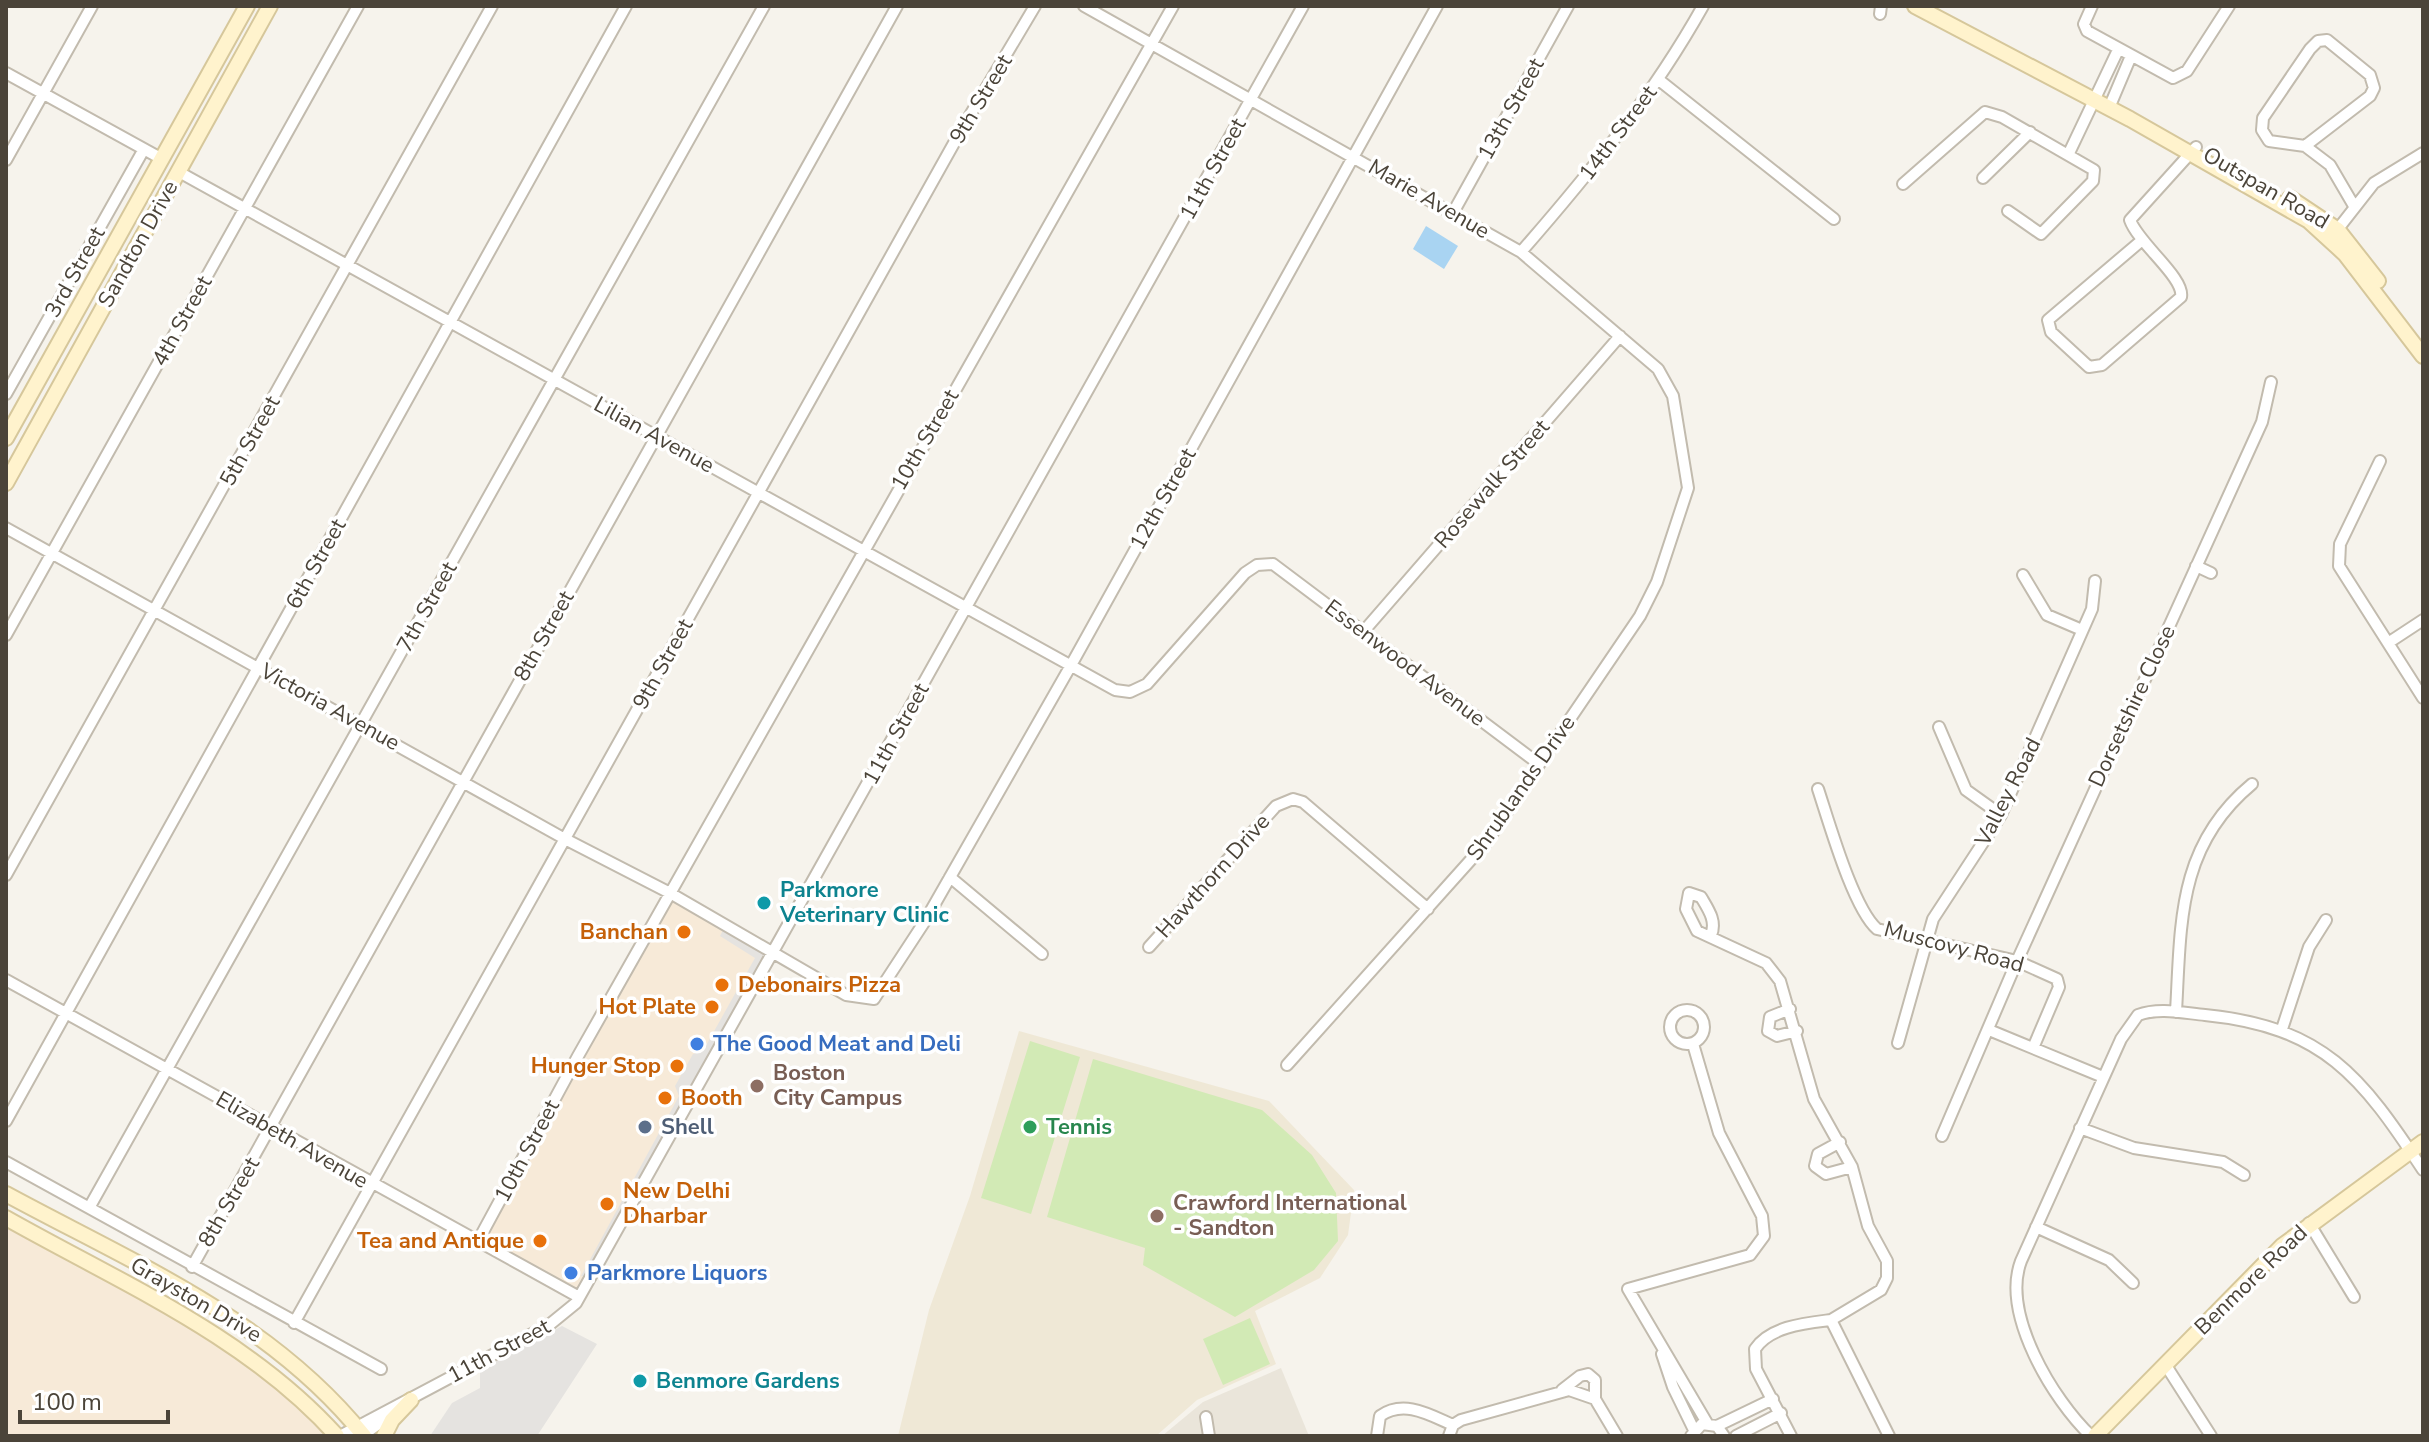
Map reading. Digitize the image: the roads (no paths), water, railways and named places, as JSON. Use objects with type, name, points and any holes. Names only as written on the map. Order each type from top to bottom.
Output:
[{"type":"main road","name":"Sandton Drive","points":[[6,438],[247,6]]},
{"type":"main road","name":"Sandton Drive","points":[[6,483],[270,6]]},
{"type":"main road","name":"Outspan Road","points":[[1915,6],[2193,150],[2334,234],[2423,356]]},
{"type":"main road","name":"Benmore Road","points":[[2093,1436],[2282,1246],[2309,1223],[2423,1142]]},
{"type":"main road","name":"Grayston Drive","points":[[6,1194],[251,1329],[305,1372],[361,1433]]},
{"type":"main road","name":"Grayston Drive","points":[[6,1218],[249,1355],[299,1396],[338,1436]]},
{"type":"main road","points":[[384,1436],[392,1420],[415,1396]]},
{"type":"street","points":[[6,160],[92,6]]},
{"type":"street","name":"4th Street","points":[[6,635],[358,6]]},
{"type":"street","name":"5th Street","points":[[6,875],[492,6]]},
{"type":"street","name":"6th Street","points":[[6,1121],[626,6]]},
{"type":"street","name":"7th Street","points":[[89,1208],[764,6]]},
{"type":"street","name":"8th Street","points":[[192,1267],[897,6]]},
{"type":"street","name":"9th Street","points":[[294,1323],[963,127],[1035,6]]},
{"type":"street","name":"Marie Avenue","points":[[1084,6],[1454,211],[1521,252],[1658,369],[1669,386],[1688,471]]},
{"type":"street","name":"10th Street","points":[[478,1241],[863,549],[1173,6]]},
{"type":"street","name":"11th Street","points":[[338,1436],[361,1433],[415,1396],[549,1325],[570,1309],[579,1297],[1303,6]]},
{"type":"street","name":"12th Street","points":[[773,952],[852,998],[874,999],[884,988],[1070,667],[1437,6]]},
{"type":"street","name":"13th Street","points":[[1454,211],[1568,6]]},
{"type":"street","name":"14th Street","points":[[1521,252],[1605,155],[1659,80],[1703,6]]},
{"type":"street","points":[[2092,6],[2085,30],[2168,77],[2180,77],[2229,6]]},
{"type":"street","points":[[2305,146],[2370,96],[2374,88],[2370,75],[2327,40],[2318,41],[2310,49],[2262,123],[2263,136],[2269,141],[2305,146],[2334,169],[2354,206]]},
{"type":"street","points":[[2069,153],[2118,50]]},
{"type":"street","points":[[2109,108],[2131,56]]},
{"type":"street","points":[[6,73],[162,159]]},
{"type":"street","points":[[1659,80],[1834,219]]},
{"type":"street","points":[[1903,184],[1985,112],[2030,132],[2093,167],[2095,177],[2041,234],[2008,211]]},
{"type":"street","points":[[1983,178],[2030,132]]},
{"type":"street","name":"3rd Street","points":[[6,394],[144,149]]},
{"type":"street","points":[[2141,241],[2048,320],[2051,332],[2089,367],[2102,365],[2181,297],[2179,285],[2141,241],[2131,218],[2193,150]]},
{"type":"street","points":[[2334,234],[2374,183],[2423,153]]},
{"type":"street","name":"Lilian Avenue","points":[[179,172],[451,320],[1070,667],[1115,690],[1130,692]]},
{"type":"street","name":"Rosewalk Street","points":[[1363,632],[1620,336]]},
{"type":"street","name":"Dorsetshire Close","points":[[1942,1136],[2017,961],[2262,422],[2271,382]]},
{"type":"street","points":[[2380,461],[2340,544],[2338,558],[2344,577],[2423,698]]},
{"type":"street","name":"Shrublands Drive","points":[[1287,1065],[1485,844],[1649,600],[1681,512],[1688,471]]},
{"type":"street","name":"Victoria Avenue","points":[[6,528],[565,839],[670,893]]},
{"type":"street","name":"Essenwood Avenue","points":[[1130,692],[1147,684],[1245,573],[1257,565],[1270,564],[1281,567],[1539,764]]},
{"type":"street","points":[[2196,566],[2211,573]]},
{"type":"street","points":[[2023,575],[2047,615],[2082,630]]},
{"type":"street","name":"Valley Road","points":[[1898,1043],[1926,940],[1940,905],[2001,815],[2095,601],[2095,581]]},
{"type":"street","points":[[2388,643],[2423,620]]},
{"type":"street","points":[[1939,727],[1966,790],[2001,815]]},
{"type":"street","points":[[2176,1012],[2185,891],[2216,819],[2252,784]]},
{"type":"street","name":"Muscovy Road","points":[[1818,789],[1870,923],[1883,932],[2017,961],[2055,977],[2060,984],[2033,1048]]},
{"type":"street","name":"Hawthorn Drive","points":[[1149,947],[1276,806],[1293,799],[1303,802],[1428,909]]},
{"type":"street","points":[[950,877],[1042,954]]},
{"type":"street","points":[[670,893],[773,952]]},
{"type":"street","points":[[2282,1029],[2309,947],[2326,920]]},
{"type":"street","points":[[1711,935],[1772,968],[1790,1009],[1814,1099],[1852,1167],[1868,1226],[1887,1261],[1887,1278],[1875,1294],[1831,1320],[1788,1327],[1758,1344],[1753,1357],[1756,1369],[1791,1436]]},
{"type":"street","name":"Elizabeth Avenue","points":[[6,980],[579,1297]]},
{"type":"street","points":[[1790,1009],[1770,1017],[1768,1031],[1777,1036],[1797,1031]]},
{"type":"street","points":[[2093,1436],[2053,1392],[2017,1302],[2018,1271],[2103,1077],[2132,1020],[2144,1012],[2176,1012],[2248,1020],[2282,1029],[2357,1078],[2423,1170]]},
{"type":"street","points":[[1989,1030],[2103,1077]]},
{"type":"street","points":[[1693,1044],[1719,1133],[1762,1216],[1764,1236],[1750,1255],[1628,1289],[1661,1348],[1712,1425],[1724,1436]]},
{"type":"street","points":[[2080,1128],[2134,1148],[2219,1161],[2244,1175]]},
{"type":"street","points":[[1840,1142],[1818,1154],[1815,1166],[1826,1174],[1852,1167]]},
{"type":"street","points":[[6,1162],[381,1369]]},
{"type":"street","points":[[2309,1223],[2354,1297]]},
{"type":"street","points":[[2036,1227],[2109,1260],[2133,1283]]},
{"type":"street","points":[[1831,1320],[1889,1436]]},
{"type":"street","points":[[1661,1348],[1673,1387],[1693,1433],[1773,1399]]},
{"type":"street","points":[[2165,1364],[2211,1436]]},
{"type":"street","points":[[1561,1391],[1580,1376],[1588,1374],[1595,1380],[1595,1399],[1617,1436]]},
{"type":"street","points":[[1377,1436],[1380,1416],[1392,1408],[1416,1410],[1451,1431],[1471,1416],[1561,1391],[1576,1391],[1595,1399]]},
{"type":"street","points":[[1736,1436],[1781,1413]]},
{"type":"street","points":[[1206,1417],[1209,1436]]},
{"type":"water","points":[[1426,226],[1458,246],[1444,269],[1413,249]]},
{"type":"place","name":"Parkmore Veterinary Clinic","points":[[764,903]]},
{"type":"place","name":"Banchan","points":[[684,932]]},
{"type":"place","name":"Debonairs Pizza","points":[[722,985]]},
{"type":"place","name":"Hot Plate","points":[[712,1007]]},
{"type":"place","name":"The Good Meat and Deli","points":[[697,1044]]},
{"type":"place","name":"Hunger Stop","points":[[677,1066]]},
{"type":"place","name":"Boston City Campus","points":[[757,1086]]},
{"type":"place","name":"Booth","points":[[665,1098]]},
{"type":"place","name":"Shell","points":[[645,1127]]},
{"type":"place","name":"Tennis","points":[[1030,1127]]},
{"type":"place","name":"New Delhi Dharbar","points":[[607,1204]]},
{"type":"place","name":"Crawford International - Sandton","points":[[1157,1216]]},
{"type":"place","name":"Tea and Antique","points":[[540,1241]]},
{"type":"place","name":"Parkmore Liquors","points":[[571,1273]]},
{"type":"place","name":"Benmore Gardens","points":[[640,1381]]}]
